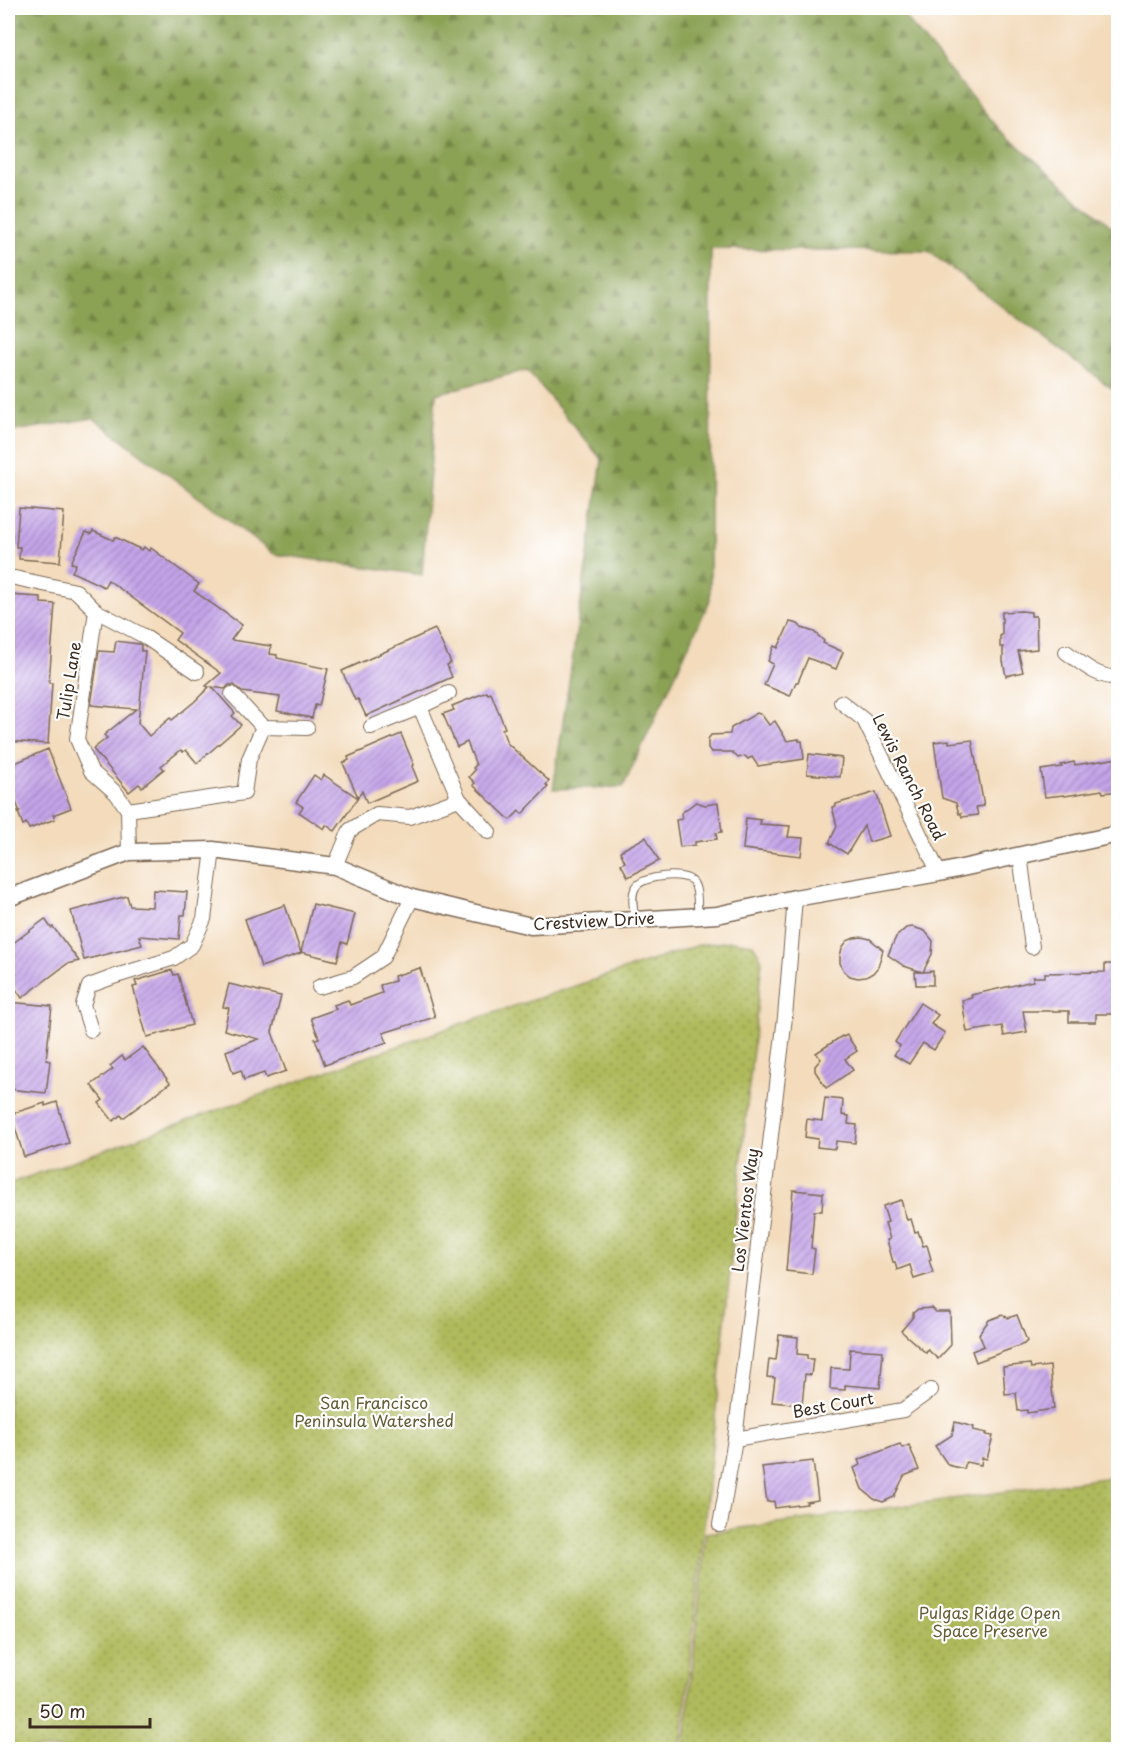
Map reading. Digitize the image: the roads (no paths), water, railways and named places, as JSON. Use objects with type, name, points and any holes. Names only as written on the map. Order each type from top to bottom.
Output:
[{"type":"street","points":[[15,578],[76,591],[96,611],[142,635],[197,672]]},
{"type":"street","name":"Tulip Lane","points":[[96,611],[77,739],[92,771],[116,793],[128,810]]},
{"type":"street","points":[[1066,652],[1093,671],[1114,678],[1119,677]]},
{"type":"street","points":[[371,727],[449,693]]},
{"type":"street","points":[[232,694],[263,727],[307,728]]},
{"type":"street","name":"Lewis Ranch Road","points":[[842,702],[864,720],[939,873]]},
{"type":"street","points":[[420,707],[459,800],[489,832]]},
{"type":"street","points":[[129,852],[128,810],[244,793],[249,759],[263,727]]},
{"type":"street","points":[[335,866],[350,830],[377,814],[410,817],[459,800]]},
{"type":"street","name":"Crestview Drive","points":[[8,898],[129,852],[213,850],[335,866],[412,898],[531,926],[717,915],[795,898],[939,873],[1119,834]]},
{"type":"street","points":[[92,1030],[83,1005],[89,986],[174,958],[192,945],[204,919],[213,850]]},
{"type":"street","points":[[1020,855],[1032,947]]},
{"type":"street","points":[[320,987],[353,977],[383,957],[412,898]]},
{"type":"street","name":"Los Vientos Way","points":[[720,1525],[735,1438],[785,1017],[795,898]]},
{"type":"street","name":"Best Court","points":[[735,1438],[903,1410],[930,1390]]},
{"type":"lane","points":[[634,920],[633,893],[639,883],[647,879],[679,875],[693,882],[697,891],[698,915]]},
{"type":"park label","name":"San Francisco Peninsula Watershed","points":[[374,1412]]},
{"type":"park label","name":"Pulgas Ridge Open Space Preserve","points":[[990,1622]]}]
